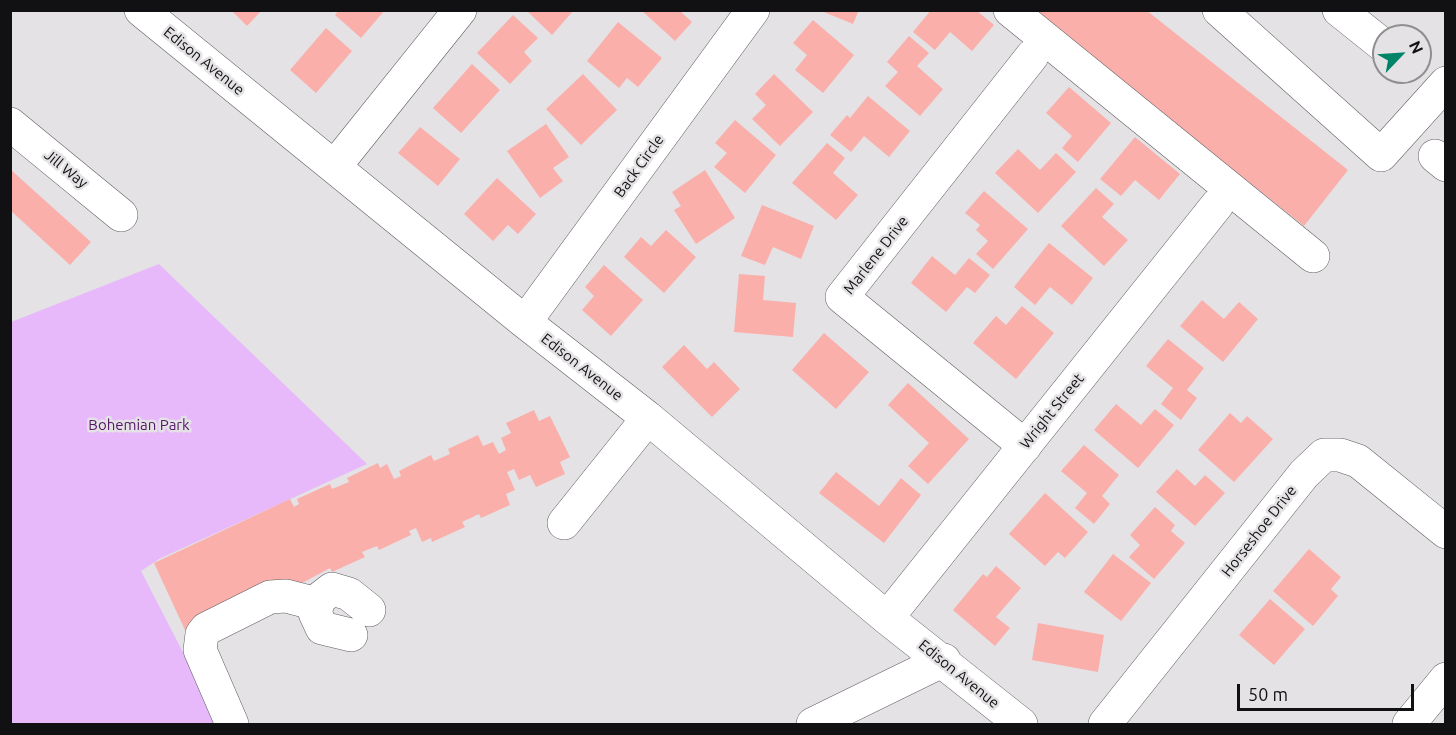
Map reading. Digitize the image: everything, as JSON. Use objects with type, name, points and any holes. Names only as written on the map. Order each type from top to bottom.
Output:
[{"type":"street","points":[[335,166],[460,10]]},
{"type":"street","name":"Back Circle","points":[[525,322],[753,10]]},
{"type":"street","points":[[1010,10],[1313,256]]},
{"type":"street","points":[[1219,10],[1381,155],[1435,82]]},
{"type":"street","points":[[1339,10],[1372,36]]},
{"type":"street","name":"Edison Avenue","points":[[151,13],[525,322],[648,418],[888,618],[944,660],[1021,724]]},
{"type":"street","name":"Marlene Drive","points":[[1025,446],[842,297],[1032,56]]},
{"type":"street","name":"Jill Way","points":[[10,124],[121,214]]},
{"type":"street","name":"Wright Street","points":[[888,618],[1217,205]]},
{"type":"street","points":[[564,523],[648,418]]},
{"type":"street","name":"Horseshoe Drive","points":[[1105,724],[1304,474],[1324,455],[1340,455],[1358,460],[1446,531]]},
{"type":"street","points":[[232,724],[200,650],[202,634],[206,629],[270,597],[286,596],[317,604],[319,599],[332,589],[348,594],[360,622]]},
{"type":"street","points":[[822,723],[944,660]]},
{"type":"street","points":[[1409,724],[1446,679]]},
{"type":"green space","name":"Bohemian Park","points":[[159,264],[367,464],[159,559],[141,571],[220,724],[11,724],[11,322]]},
{"type":"building","points":[[231,10],[262,10],[247,26]]},
{"type":"building","points":[[339,10],[385,10],[361,38],[335,15]]},
{"type":"building","points":[[526,10],[574,10],[552,35]]},
{"type":"building","points":[[641,10],[679,10],[692,22],[675,41]]},
{"type":"building","points":[[819,10],[859,10],[853,24]]},
{"type":"building","points":[[931,10],[976,10],[994,25],[972,51],[950,32],[935,50],[913,32]]},
{"type":"building","points":[[1032,10],[1146,10],[1348,170],[1304,226]]},
{"type":"building","points":[[513,15],[538,38],[524,52],[532,61],[510,84],[477,53]]},
{"type":"building","points":[[813,20],[854,55],[823,93],[795,70],[807,55],[793,43]]},
{"type":"building","points":[[618,22],[662,58],[638,87],[627,78],[619,88],[587,61]]},
{"type":"building","points":[[326,28],[352,51],[316,93],[290,70]]},
{"type":"building","points":[[909,36],[929,53],[917,66],[943,89],[920,116],[885,86],[898,72],[887,62]]},
{"type":"building","points":[[472,64],[500,90],[461,133],[433,108]]},
{"type":"building","points":[[583,74],[617,110],[581,145],[546,109]]},
{"type":"building","points":[[774,74],[813,112],[780,146],[752,119],[766,105],[755,94]]},
{"type":"building","points":[[1069,87],[1111,123],[1078,162],[1062,148],[1072,136],[1046,113]]},
{"type":"building","points":[[868,96],[910,131],[889,157],[864,136],[851,152],[830,135],[847,115],[850,118]]},
{"type":"building","points":[[735,120],[776,155],[745,193],[714,167],[727,153],[715,143]]},
{"type":"building","points":[[546,124],[569,157],[553,168],[563,181],[540,198],[507,151]]},
{"type":"building","points":[[420,127],[460,159],[438,186],[398,153]]},
{"type":"building","points":[[1135,137],[1180,174],[1159,200],[1135,180],[1121,196],[1100,179]]},
{"type":"building","points":[[827,143],[845,158],[833,173],[858,195],[836,220],[792,183]]},
{"type":"building","points":[[1018,149],[1040,170],[1056,153],[1076,172],[1038,213],[995,173]]},
{"type":"building","points":[[10,169],[91,242],[70,265],[10,210]]},
{"type":"building","points":[[705,170],[735,218],[696,244],[674,210],[681,206],[672,192]]},
{"type":"building","points":[[497,178],[536,214],[518,234],[508,225],[493,241],[464,214]]},
{"type":"building","points":[[1096,188],[1114,204],[1102,217],[1128,240],[1104,266],[1061,226]]},
{"type":"building","points":[[984,191],[1028,229],[993,269],[976,254],[988,241],[976,230],[980,225],[965,213]]},
{"type":"building","points":[[762,205],[814,226],[801,259],[773,247],[765,265],[741,256]]},
{"type":"building","points":[[666,230],[696,257],[664,293],[624,257],[641,237],[651,246]]},
{"type":"building","points":[[1049,243],[1093,278],[1072,305],[1050,287],[1035,305],[1014,287]]},
{"type":"building","points":[[932,256],[955,275],[969,258],[990,275],[975,293],[967,287],[946,312],[911,283]]},
{"type":"building","points":[[604,265],[643,300],[611,336],[582,310],[594,296],[585,287]]},
{"type":"building","points":[[739,274],[765,276],[763,300],[796,303],[793,337],[734,332]]},
{"type":"building","points":[[1202,300],[1224,319],[1239,302],[1258,319],[1223,362],[1180,326]]},
{"type":"building","points":[[1022,306],[1054,333],[1016,379],[973,343],[996,316],[1006,325]]},
{"type":"building","points":[[824,333],[869,372],[836,409],[792,370]]},
{"type":"building","points":[[1168,339],[1204,368],[1187,390],[1197,398],[1181,420],[1161,404],[1173,388],[1146,366]]},
{"type":"building","points":[[684,345],[707,369],[714,362],[740,389],[712,417],[662,367]]},
{"type":"building","points":[[908,383],[969,439],[928,484],[908,466],[929,443],[888,405]]},
{"type":"building","points":[[1116,404],[1141,425],[1155,409],[1174,425],[1138,468],[1094,430]]},
{"type":"building","points":[[534,410],[539,421],[550,416],[570,457],[560,462],[565,474],[536,487],[530,475],[519,480],[514,469],[507,472],[515,490],[506,494],[510,505],[481,518],[479,514],[462,522],[465,527],[432,542],[431,538],[422,542],[416,528],[409,531],[411,535],[379,550],[377,546],[362,552],[365,557],[332,572],[330,568],[291,589],[287,582],[185,630],[154,563],[290,499],[294,507],[299,504],[297,499],[330,484],[332,489],[349,482],[347,478],[378,463],[380,468],[387,464],[394,479],[401,476],[399,471],[431,455],[434,461],[450,454],[448,449],[478,435],[483,446],[493,442],[499,454],[506,450],[501,438],[511,433],[506,423]]},
{"type":"building","points":[[1230,413],[1241,423],[1247,416],[1273,439],[1234,482],[1198,450]]},
{"type":"building","points":[[1084,445],[1119,475],[1102,496],[1110,504],[1094,524],[1075,508],[1087,493],[1061,471]]},
{"type":"building","points":[[1177,469],[1195,486],[1205,475],[1225,493],[1195,526],[1156,492]]},
{"type":"building","points":[[836,472],[879,506],[901,478],[921,495],[884,543],[819,493]]},
{"type":"building","points":[[1045,493],[1088,532],[1065,558],[1058,552],[1045,566],[1009,534]]},
{"type":"building","points":[[1155,507],[1175,525],[1171,531],[1185,543],[1154,579],[1129,557],[1140,545],[1130,535]]},
{"type":"building","points":[[1309,549],[1341,577],[1331,589],[1338,596],[1313,626],[1273,591]]},
{"type":"building","points":[[1113,554],[1151,583],[1121,621],[1084,592]]},
{"type":"building","points":[[996,566],[1021,588],[996,617],[1010,628],[995,646],[953,610],[983,574],[987,577]]},
{"type":"building","points":[[1270,599],[1305,629],[1274,665],[1239,635]]},
{"type":"building","points":[[1038,623],[1104,635],[1098,672],[1032,660]]}]
